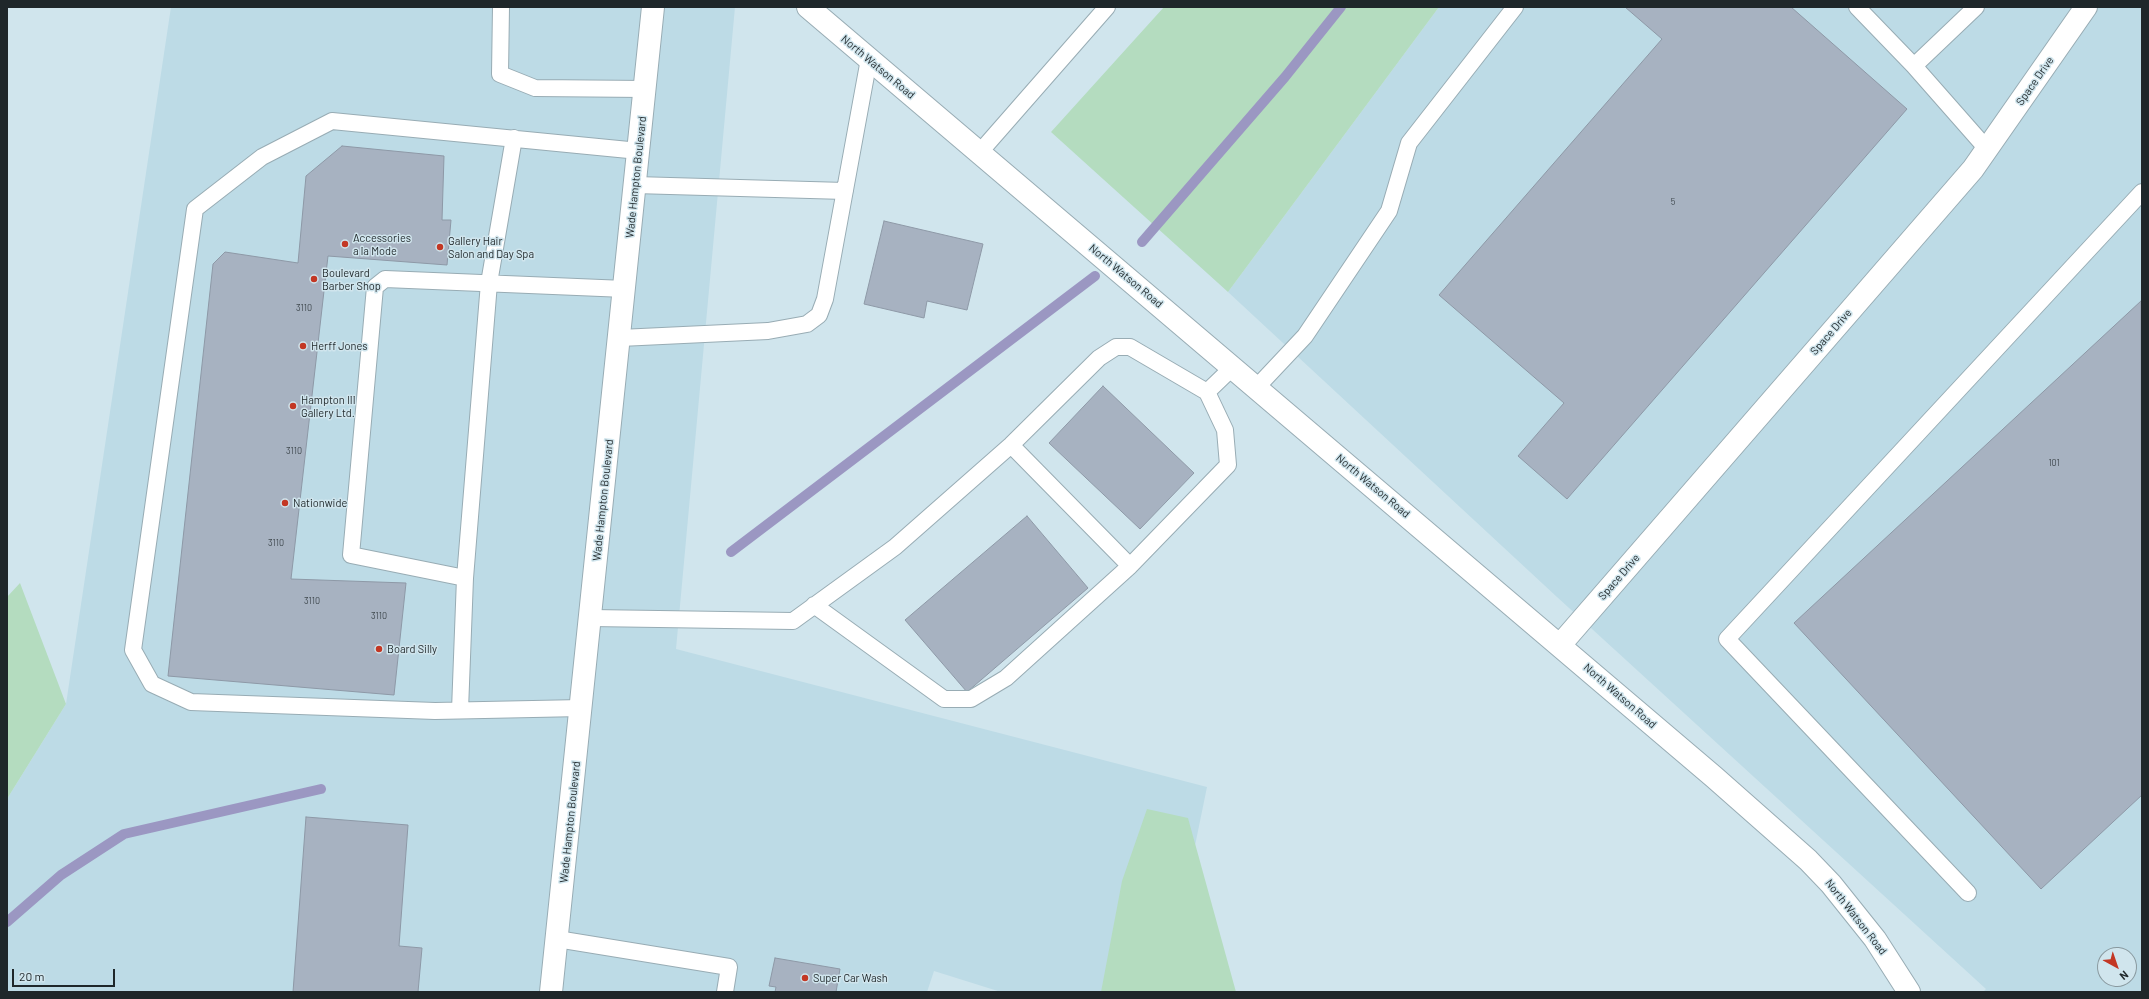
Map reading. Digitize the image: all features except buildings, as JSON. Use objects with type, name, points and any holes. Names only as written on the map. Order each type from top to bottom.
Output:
[{"type":"street","name":"Wade Hampton Boulevard","points":[[552,992],[653,7]]},
{"type":"street","name":"North Watson Road","points":[[808,7],[1560,645],[1808,860],[1832,884],[1876,939],[1909,992]]},
{"type":"street","name":"Space Drive","points":[[1560,645],[1968,175],[2086,7]]},
{"type":"lane","points":[[501,7],[500,74],[535,88],[645,89]]},
{"type":"lane","points":[[980,152],[1107,7]]},
{"type":"lane","points":[[1257,388],[1305,336],[1389,212],[1409,143],[1515,7]]},
{"type":"lane","points":[[1857,7],[1914,66],[1987,149]]},
{"type":"lane","points":[[1914,66],[1976,7]]},
{"type":"lane","points":[[620,338],[768,331],[807,324],[820,315],[825,299],[869,59]]},
{"type":"lane","points":[[582,708],[435,711],[191,702],[152,684],[133,650],[195,210],[262,157],[332,121],[638,151]]},
{"type":"lane","points":[[460,710],[466,578],[489,283],[514,138]]},
{"type":"lane","points":[[635,185],[845,191]]},
{"type":"lane","points":[[1968,893],[1727,639],[2142,192]]},
{"type":"lane","points":[[466,578],[351,554],[376,287],[385,279],[625,289]]},
{"type":"lane","points":[[591,618],[792,621],[814,605],[895,547],[1011,445],[1099,358],[1116,347],[1130,347],[1207,392],[1225,430],[1228,465],[1130,566],[1006,678],[971,699],[944,699],[814,605]]},
{"type":"lane","points":[[1207,392],[1233,367]]},
{"type":"lane","points":[[1011,445],[1130,566]]},
{"type":"lane","points":[[557,939],[729,967],[728,992]]},
{"type":"shaded area","points":[[171,7],[735,7],[676,649],[1207,787],[1165,992],[1001,992],[934,971],[927,992],[7,992],[7,799],[66,704]]},
{"type":"shaded area","points":[[1439,7],[2142,7],[2142,992],[1983,992],[1986,989],[1557,597],[1228,292]]},
{"type":"green space","points":[[1164,7],[1439,7],[1228,292],[1051,132]]},
{"type":"green space","points":[[20,583],[66,704],[7,799],[7,597]]},
{"type":"green space","points":[[1147,809],[1188,818],[1236,992],[1101,992],[1122,881]]},
{"type":"waterway","points":[[1142,242],[1285,77],[1341,7]]},
{"type":"waterway","points":[[731,552],[1095,276]]},
{"type":"waterway","points":[[7,922],[61,875],[124,834],[321,789]]},
{"type":"place","name":"Accessories a la Mode","points":[[345,244]]},
{"type":"place","name":"Gallery Hair Salon and Day Spa","points":[[440,247]]},
{"type":"place","name":"Boulevard Barber Shop","points":[[314,279]]},
{"type":"place","name":"Herff Jones","points":[[303,346]]},
{"type":"place","name":"Hampton III Gallery Ltd.","points":[[293,406]]},
{"type":"place","name":"Nationwide","points":[[285,503]]},
{"type":"place","name":"Board Silly","points":[[379,649]]},
{"type":"place","name":"Super Car Wash","points":[[805,978]]}]
